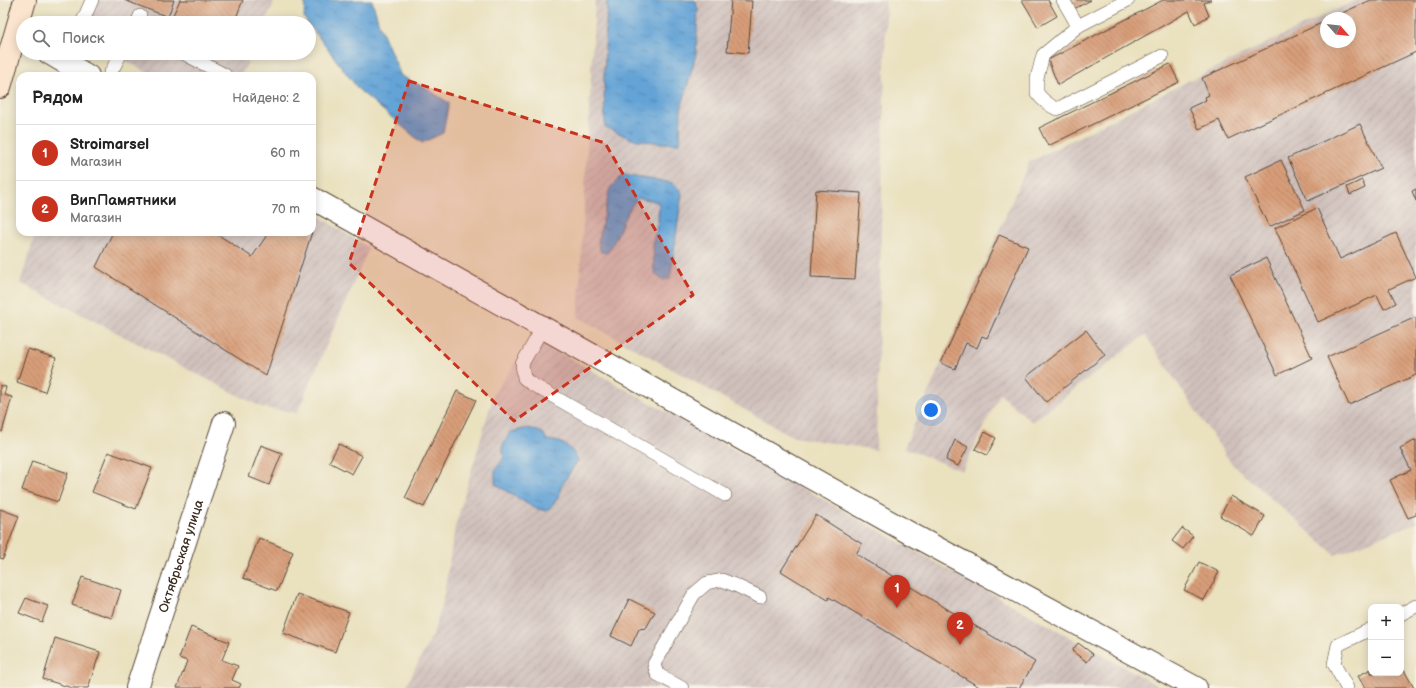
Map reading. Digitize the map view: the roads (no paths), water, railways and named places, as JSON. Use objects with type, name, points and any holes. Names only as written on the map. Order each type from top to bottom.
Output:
[{"type":"main road","points":[[22,16],[25,0]]},
{"type":"main road","points":[[0,86],[16,43]]},
{"type":"street","points":[[66,60],[82,72]]},
{"type":"street","points":[[316,200],[906,531],[1196,688]]},
{"type":"street","name":"Октябрьская улица","points":[[137,688],[224,423]]},
{"type":"lane","points":[[85,16],[92,0]]},
{"type":"lane","points":[[1063,0],[1078,26]]},
{"type":"lane","points":[[1128,0],[1078,26],[1043,55],[1037,78],[1037,93],[1044,102],[1057,109],[1162,56]]},
{"type":"lane","points":[[111,72],[117,60]]},
{"type":"lane","points":[[196,60],[219,72]]},
{"type":"lane","points":[[543,327],[522,364],[524,378],[530,383],[725,495]]},
{"type":"lane","points":[[682,688],[657,674],[654,664],[694,594],[707,583],[722,580],[760,597]]},
{"type":"lane","points":[[1404,612],[1416,606]]},
{"type":"lane","points":[[1347,688],[1334,664],[1338,645],[1368,630]]},
{"type":"water","points":[[305,0],[372,0],[379,24],[401,76],[426,88],[449,103],[443,133],[422,143],[359,90],[316,34],[316,16],[304,16]]},
{"type":"water","points":[[607,0],[695,0],[698,9],[696,54],[681,110],[680,143],[660,143],[632,139],[605,127],[604,76]]},
{"type":"water","points":[[623,175],[674,183],[682,193],[670,279],[663,280],[656,275],[654,270],[653,243],[658,221],[659,203],[638,198],[628,211],[607,253],[601,252],[598,242],[610,188]]},
{"type":"water","points":[[529,428],[543,433],[547,440],[566,445],[578,460],[561,487],[558,498],[547,511],[534,508],[495,484],[495,470],[504,458],[502,447],[510,432]]},
{"type":"place","name":"Stroimarsel","points":[[897,608]]},
{"type":"place","name":"ВипПамятники","points":[[960,645]]}]
